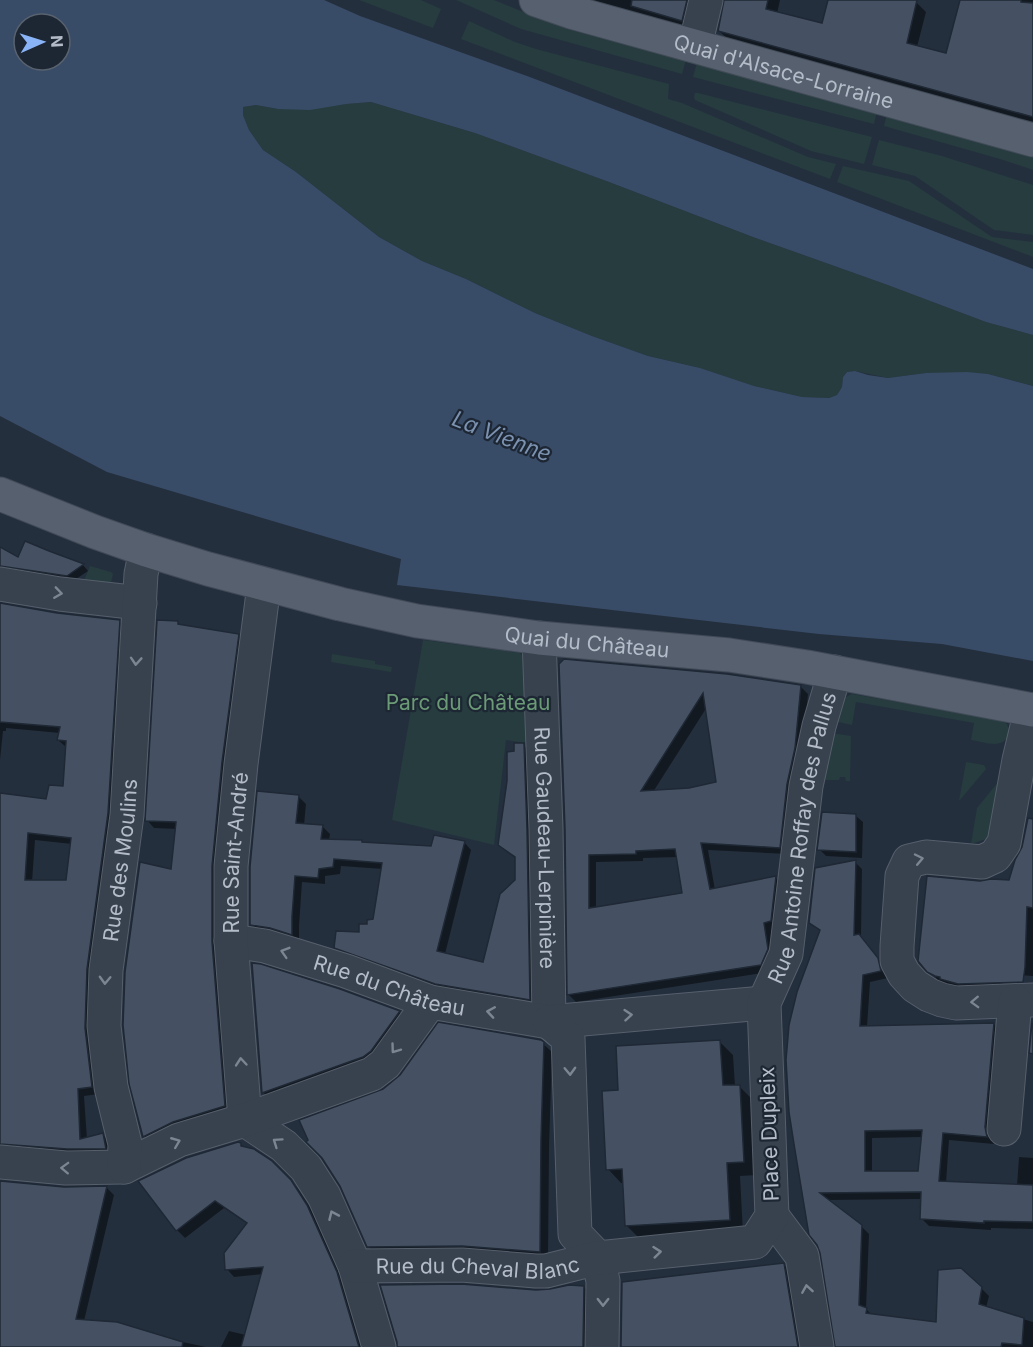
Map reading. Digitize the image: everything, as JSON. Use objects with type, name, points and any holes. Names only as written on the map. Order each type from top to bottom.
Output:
[{"type":"main road","name":"Quai d'Alsace-Lorraine","points":[[536,0],[571,12],[1033,140]]},
{"type":"main road","name":"Quai du Château","points":[[0,494],[146,550],[264,585],[417,621],[539,638],[729,655],[835,672],[1032,710]]},
{"type":"street","points":[[695,46],[706,0]]},
{"type":"street","name":"Rue des Moulins","points":[[124,1167],[125,1144],[111,1087],[104,1026],[106,970],[127,815],[141,574],[146,550]]},
{"type":"street","points":[[0,584],[140,603]]},
{"type":"street","name":"Rue Saint-André","points":[[245,1120],[231,941],[231,867],[241,764],[264,585]]},
{"type":"street","name":"Rue Gaudeau-Lerpinière","points":[[539,638],[546,829],[549,1022]]},
{"type":"street","name":"Rue Antoine Roffay des Pallus","points":[[764,1003],[786,954],[806,786],[819,726],[835,672]]},
{"type":"street","points":[[1004,1129],[1024,1001],[956,1003],[929,995],[915,986],[904,974],[897,961],[897,946],[902,876],[909,861],[926,857],[982,862],[995,856],[1004,843],[1019,760],[1032,710]]},
{"type":"street","name":"Rue du Château","points":[[231,941],[265,946],[346,971],[430,1002],[549,1022]]},
{"type":"street","points":[[0,1162],[66,1168],[124,1167],[178,1140],[245,1120],[372,1074],[385,1064],[430,1002]]},
{"type":"street","points":[[549,1022],[764,1003]]},
{"type":"street","name":"Place Dupleix","points":[[598,1258],[755,1242],[772,1216],[764,1003]]},
{"type":"street","points":[[549,1022],[568,1038],[575,1234],[598,1258],[603,1281],[602,1347]]},
{"type":"street","points":[[245,1120],[284,1146],[306,1168],[324,1196],[355,1266],[379,1347]]},
{"type":"street","points":[[772,1216],[802,1256],[817,1347]]},
{"type":"street","name":"Rue du Cheval Blanc","points":[[355,1266],[462,1265],[536,1272],[598,1258]]},
{"type":"green space","points":[[359,0],[421,0],[441,9],[433,28]]},
{"type":"green space","points":[[456,0],[494,0],[548,22],[686,60],[682,74],[521,29]]},
{"type":"green space","points":[[469,21],[536,49],[669,84],[668,99],[808,157],[836,164],[830,179],[461,39]]},
{"type":"green space","points":[[697,62],[877,111],[874,124],[693,77]]},
{"type":"green space","points":[[695,93],[872,137],[864,164],[811,151],[695,100]]},
{"type":"green space","points":[[371,102],[475,133],[986,322],[1033,335],[1033,386],[988,374],[926,373],[888,378],[855,371],[847,372],[843,377],[842,387],[837,395],[829,398],[802,397],[648,356],[535,313],[466,279],[422,261],[379,237],[296,172],[263,150],[249,130],[243,115],[243,107],[256,105],[278,109]]},
{"type":"green space","points":[[887,114],[1033,154],[1033,170],[884,126]]},
{"type":"green space","points":[[879,140],[942,156],[1033,185],[1033,235],[994,230],[915,176],[872,165]]},
{"type":"green space","points":[[843,166],[909,181],[992,237],[1033,242],[1033,257],[837,182]]},
{"type":"green space","points":[[90,566],[113,574],[109,592],[81,588]]},
{"type":"green space","name":"Parc du Château","points":[[423,640],[520,653],[530,665],[532,744],[506,740],[494,845],[392,820]]},
{"type":"green space","points":[[332,654],[375,661],[375,664],[392,667],[391,672],[331,662]]},
{"type":"green space","points":[[852,694],[999,720],[1007,724],[1010,732],[1003,742],[999,743],[971,740],[974,723],[856,702],[852,725],[834,721],[844,698]]},
{"type":"green space","points":[[831,733],[851,736],[850,781],[846,781],[845,777],[840,777],[839,780],[817,780]]},
{"type":"green space","points":[[966,762],[984,765],[986,769],[959,801]]},
{"type":"green space","points":[[999,781],[989,838],[971,844],[977,808]]},
{"type":"water","name":"La Vienne","points":[[0,0],[324,0],[360,16],[527,76],[1033,269],[1033,335],[986,322],[475,133],[371,102],[310,110],[278,109],[256,105],[243,107],[243,115],[249,130],[263,150],[296,172],[379,237],[422,261],[466,279],[535,313],[648,356],[802,397],[829,398],[837,395],[842,387],[843,377],[847,372],[855,371],[888,378],[926,373],[967,372],[988,374],[1033,386],[1033,661],[942,644],[819,634],[397,585],[401,559],[107,472],[0,416]]},
{"type":"building","points":[[632,0],[687,0],[682,21],[631,6]]},
{"type":"building","points":[[724,0],[768,0],[766,9],[822,23],[828,0],[917,0],[907,43],[946,53],[960,0],[1021,0],[1021,2],[1033,3],[1033,117],[718,31]]},
{"type":"building","points":[[25,541],[84,564],[67,576],[0,566],[0,547],[18,557]]},
{"type":"building","points":[[0,603],[57,613],[120,620],[108,813],[87,969],[85,1028],[92,1087],[78,1089],[80,1139],[103,1133],[106,1149],[67,1149],[0,1144],[0,793],[46,799],[49,785],[63,786],[66,741],[57,740],[60,727],[0,722]],"holes":[[[28,833],[71,838],[66,880],[25,880]]]},
{"type":"building","points":[[157,620],[178,621],[178,624],[239,634],[222,762],[212,866],[212,942],[225,1106],[173,1122],[143,1137],[129,1084],[123,1025],[125,972],[140,862],[171,869],[176,822],[145,821]]},
{"type":"building","points":[[564,659],[727,674],[801,685],[795,748],[787,784],[780,848],[701,843],[710,889],[776,876],[771,921],[764,923],[768,949],[761,965],[567,995],[565,829],[559,664]],"holes":[[[703,693],[716,782],[689,788],[641,791]],[[675,849],[682,893],[589,908],[589,855],[636,854],[636,851]]]},
{"type":"building","points":[[514,743],[524,743],[530,1000],[435,984],[334,948],[336,931],[359,932],[359,924],[367,924],[367,920],[373,919],[382,863],[334,859],[333,867],[319,869],[318,878],[295,876],[292,935],[250,925],[250,867],[257,791],[299,795],[296,823],[323,825],[321,839],[431,846],[434,835],[465,841],[437,951],[483,962],[500,894],[515,880],[515,857],[498,845],[507,781],[507,752],[514,751]]},
{"type":"building","points":[[822,812],[856,814],[856,852],[817,850]]},
{"type":"building","points":[[1028,818],[1033,819],[1033,908],[1027,907],[1023,982],[958,984],[940,979],[927,972],[918,961],[927,876],[980,881],[1009,880],[1022,847]]},
{"type":"building","points":[[856,860],[854,935],[859,934],[878,958],[881,971],[863,975],[860,1026],[994,1023],[985,1127],[987,1137],[943,1133],[939,1181],[1033,1185],[1033,1222],[984,1221],[984,1223],[920,1219],[921,1192],[820,1193],[862,1225],[859,1305],[867,1308],[866,1313],[936,1322],[938,1270],[961,1268],[982,1287],[979,1304],[1024,1318],[1022,1345],[1002,1343],[1001,1347],[835,1347],[820,1253],[809,1235],[789,1112],[786,1060],[789,1025],[797,992],[820,930],[809,923],[815,868]],"holes":[[[922,1130],[918,1171],[865,1171],[865,1131]]]},
{"type":"building","points":[[252,963],[340,989],[400,1011],[371,1051],[363,1057],[262,1093]]},
{"type":"building","points":[[438,1022],[544,1042],[540,1252],[462,1246],[367,1247],[340,1186],[322,1158],[306,1142],[308,1140],[299,1120],[383,1089],[400,1075]]},
{"type":"building","points":[[1033,1023],[1033,1054],[1029,1053]]},
{"type":"building","points":[[720,1040],[723,1085],[740,1085],[744,1162],[727,1163],[730,1220],[625,1226],[622,1169],[606,1170],[602,1091],[618,1090],[616,1046]]},
{"type":"building","points":[[238,1142],[241,1146],[254,1149],[272,1161],[291,1180],[307,1205],[337,1272],[359,1347],[241,1347],[263,1267],[225,1270],[224,1253],[247,1223],[215,1201],[176,1231],[138,1181],[186,1158]]},
{"type":"building","points":[[0,1181],[64,1187],[107,1186],[76,1319],[117,1322],[183,1342],[182,1347],[0,1347]]},
{"type":"building","points":[[784,1263],[798,1347],[621,1347],[622,1282]]},
{"type":"building","points":[[461,1284],[536,1290],[569,1285],[584,1286],[583,1347],[397,1347],[380,1285]]}]
